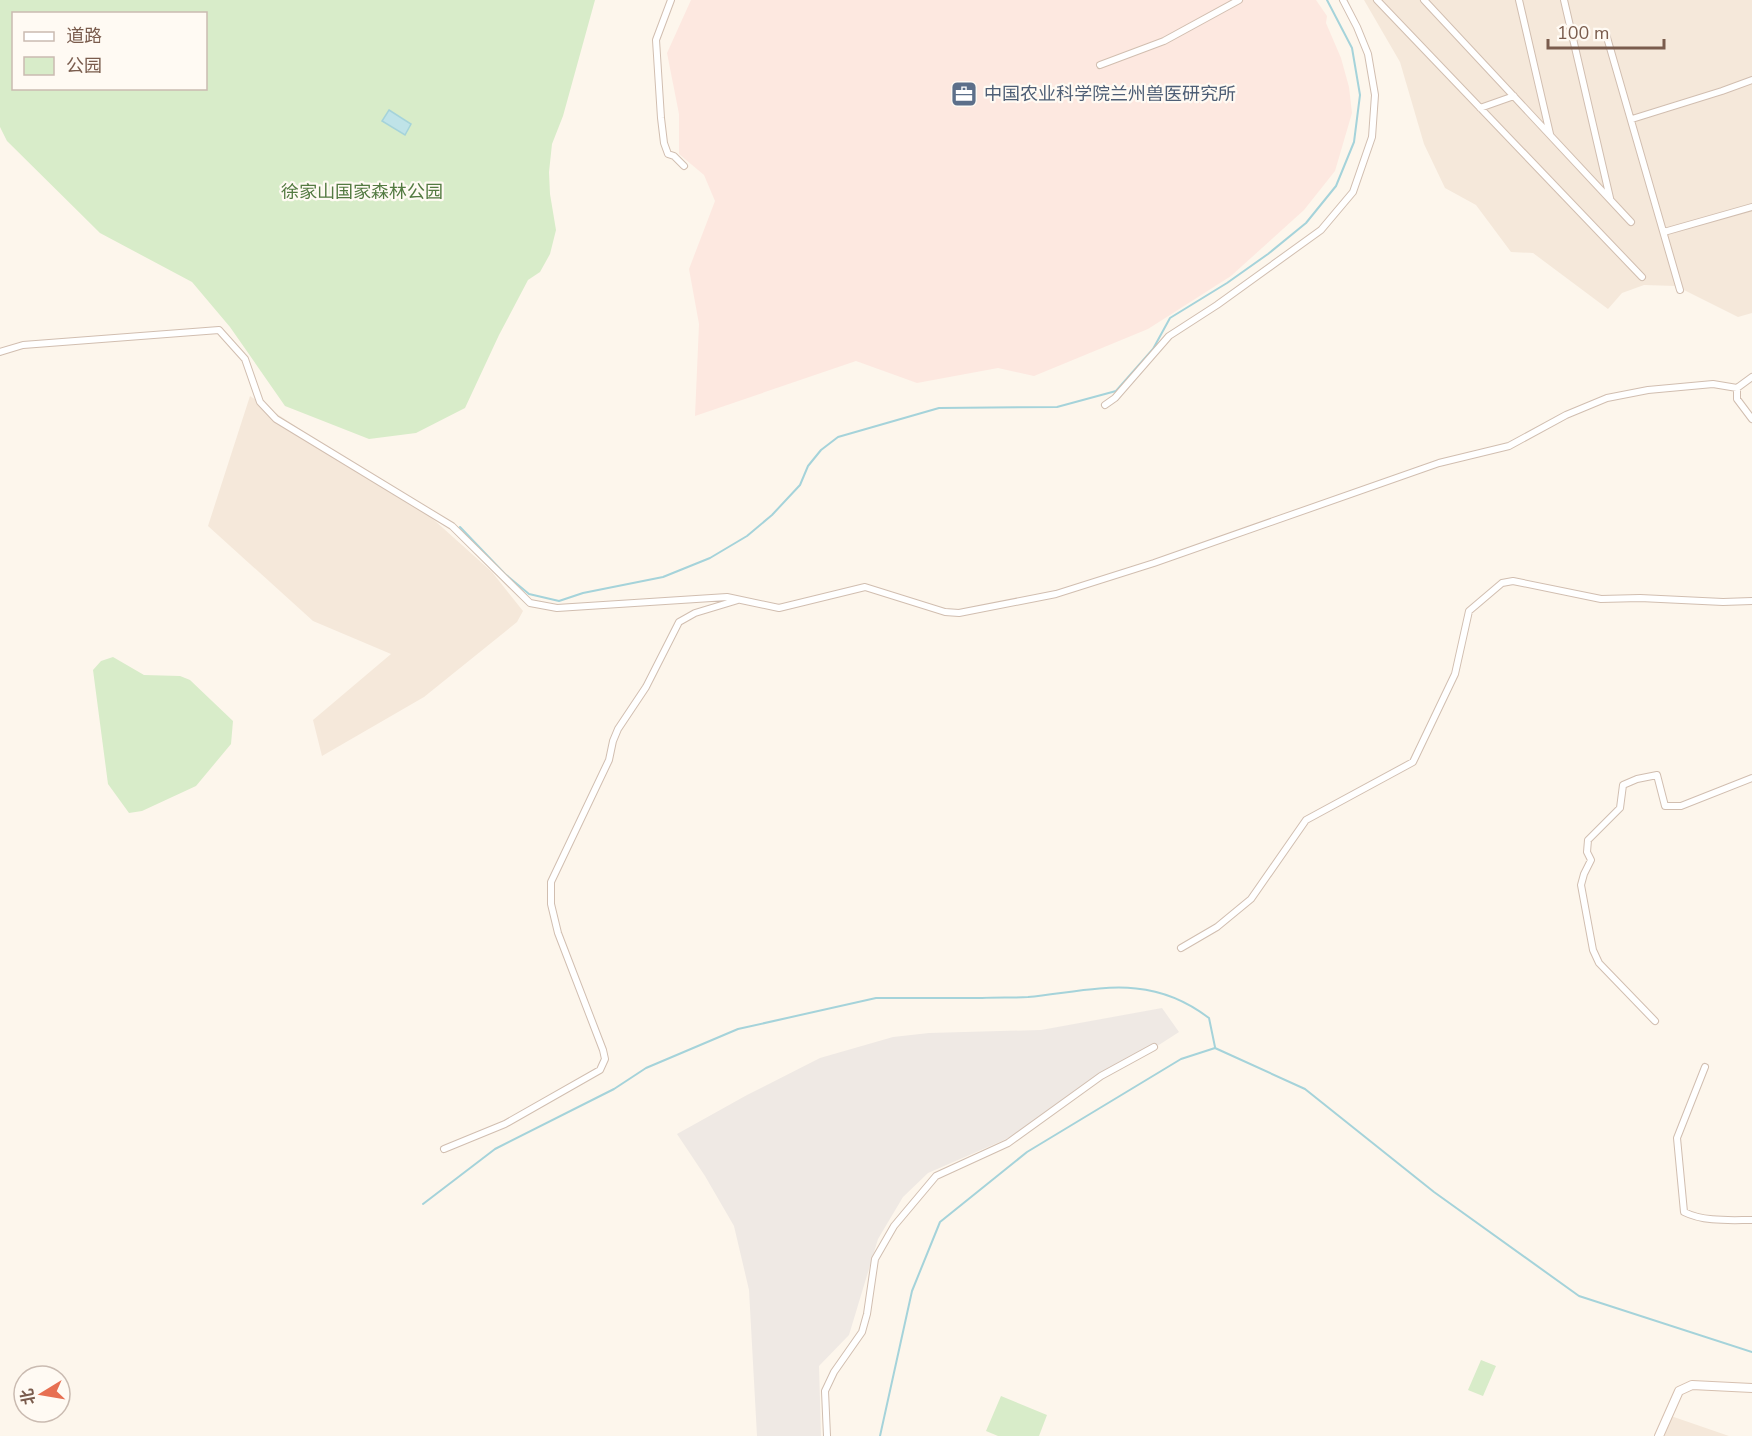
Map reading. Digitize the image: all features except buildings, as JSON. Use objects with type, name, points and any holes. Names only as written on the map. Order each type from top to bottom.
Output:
[{"type":"street","points":[[671,0],[656,40],[661,118],[664,143],[668,154],[674,156],[684,166]]},
{"type":"street","points":[[1100,64],[1164,40],[1239,0]]},
{"type":"street","points":[[1105,405],[1115,398],[1168,336],[1217,305],[1321,230],[1353,192],[1372,136],[1375,95],[1368,54],[1343,0]]},
{"type":"street","points":[[1377,0],[1642,277]]},
{"type":"street","points":[[1424,0],[1631,222]]},
{"type":"street","points":[[1519,0],[1550,135]]},
{"type":"street","points":[[1564,0],[1611,200]]},
{"type":"street","points":[[1606,34],[1680,290]]},
{"type":"street","points":[[1632,118],[1722,92],[1752,80]]},
{"type":"street","points":[[1480,108],[1514,96]]},
{"type":"street","points":[[1664,232],[1752,207]]},
{"type":"street","points":[[0,352],[23,345],[219,330],[245,359],[260,402],[276,419],[452,526],[530,603],[556,608],[727,597],[779,608],[864,587],[945,612],[959,613],[1056,594],[1439,463],[1509,446],[1566,415],[1613,396],[1713,384],[1737,388],[1752,377]]},
{"type":"street","points":[[1737,388],[1737,399],[1752,418]]},
{"type":"street","points":[[1181,948],[1217,927],[1251,900],[1306,820],[1413,762],[1455,674],[1469,611],[1502,583],[1513,581],[1601,599],[1752,601]]},
{"type":"street","points":[[444,1149],[505,1124],[600,1070],[605,1059],[603,1050],[558,933],[551,904],[551,882],[609,760],[618,729],[646,687],[679,622],[695,613],[739,600]]},
{"type":"street","points":[[1655,1021],[1599,963],[1593,950],[1581,885],[1591,860],[1587,852],[1587,840],[1620,808],[1623,786],[1637,779],[1657,775],[1665,806],[1681,806],[1752,778]]},
{"type":"street","points":[[827,1436],[825,1391],[834,1372],[861,1332],[867,1314],[875,1259],[894,1226],[936,1176],[1008,1143],[1101,1076],[1154,1047]]},
{"type":"street","points":[[1705,1067],[1677,1138],[1684,1212],[1694,1217],[1752,1220]]},
{"type":"street","points":[[1659,1436],[1679,1391],[1692,1385],[1752,1389]]},
{"type":"shaded area","points":[[691,0],[1316,0],[1327,16],[1326,23],[1341,58],[1349,87],[1352,113],[1335,171],[1304,210],[1231,276],[1148,329],[1034,376],[998,368],[917,383],[856,361],[695,416],[699,324],[689,269],[715,201],[704,175],[679,154],[679,114],[667,53]]},
{"type":"shaded area","points":[[1364,0],[1752,0],[1752,313],[1738,317],[1676,286],[1644,285],[1622,293],[1608,309],[1533,253],[1511,252],[1476,205],[1445,188],[1424,144],[1400,62]]},
{"type":"shaded area","points":[[250,396],[424,511],[492,572],[523,611],[517,622],[424,697],[322,756],[313,720],[391,654],[313,621],[208,526]]},
{"type":"shaded area","points":[[1162,1008],[1179,1032],[1148,1052],[1085,1085],[1011,1137],[928,1173],[903,1197],[878,1239],[849,1335],[819,1366],[821,1436],[757,1436],[749,1290],[734,1226],[677,1134],[820,1058],[893,1037],[929,1033],[1041,1030]]},
{"type":"shaded area","points":[[1668,1415],[1729,1436],[1659,1436]]},
{"type":"green space","name":"徐家山国家森林公园","points":[[0,0],[595,0],[563,116],[552,144],[549,172],[550,194],[556,230],[550,254],[540,272],[528,280],[465,408],[416,433],[369,439],[285,406],[230,327],[192,282],[100,233],[7,141],[0,127]]},
{"type":"green space","points":[[113,657],[144,675],[180,676],[190,680],[233,721],[231,744],[196,786],[142,811],[129,813],[108,784],[93,670],[101,661]]},
{"type":"green space","points":[[1481,1360],[1496,1366],[1483,1396],[1468,1390]]},
{"type":"green space","points":[[1001,1396],[1047,1415],[1039,1436],[998,1436],[986,1431]]},
{"type":"water","points":[[389,110],[411,124],[405,135],[382,121]]},
{"type":"waterway","points":[[460,527],[505,574],[529,594],[559,601],[583,593],[663,577],[710,558],[747,536],[772,515],[800,485],[808,466],[821,450],[838,437],[939,408],[1057,407],[1116,391],[1153,349],[1170,318],[1227,283],[1268,254],[1306,223],[1336,186],[1354,142],[1360,95],[1352,48],[1327,0]]},
{"type":"waterway","points":[[423,1204],[495,1149],[614,1089],[646,1068],[738,1029],[876,998],[1022,997],[1099,988],[1143,989],[1165,994],[1209,1018],[1215,1047]]},
{"type":"waterway","points":[[880,1436],[912,1291],[940,1222],[1027,1152],[1181,1059],[1215,1048],[1305,1089],[1434,1192],[1579,1296],[1752,1352]]},
{"type":"place","name":"中国农业科学院兰州兽医研究所","points":[[964,94]]}]
